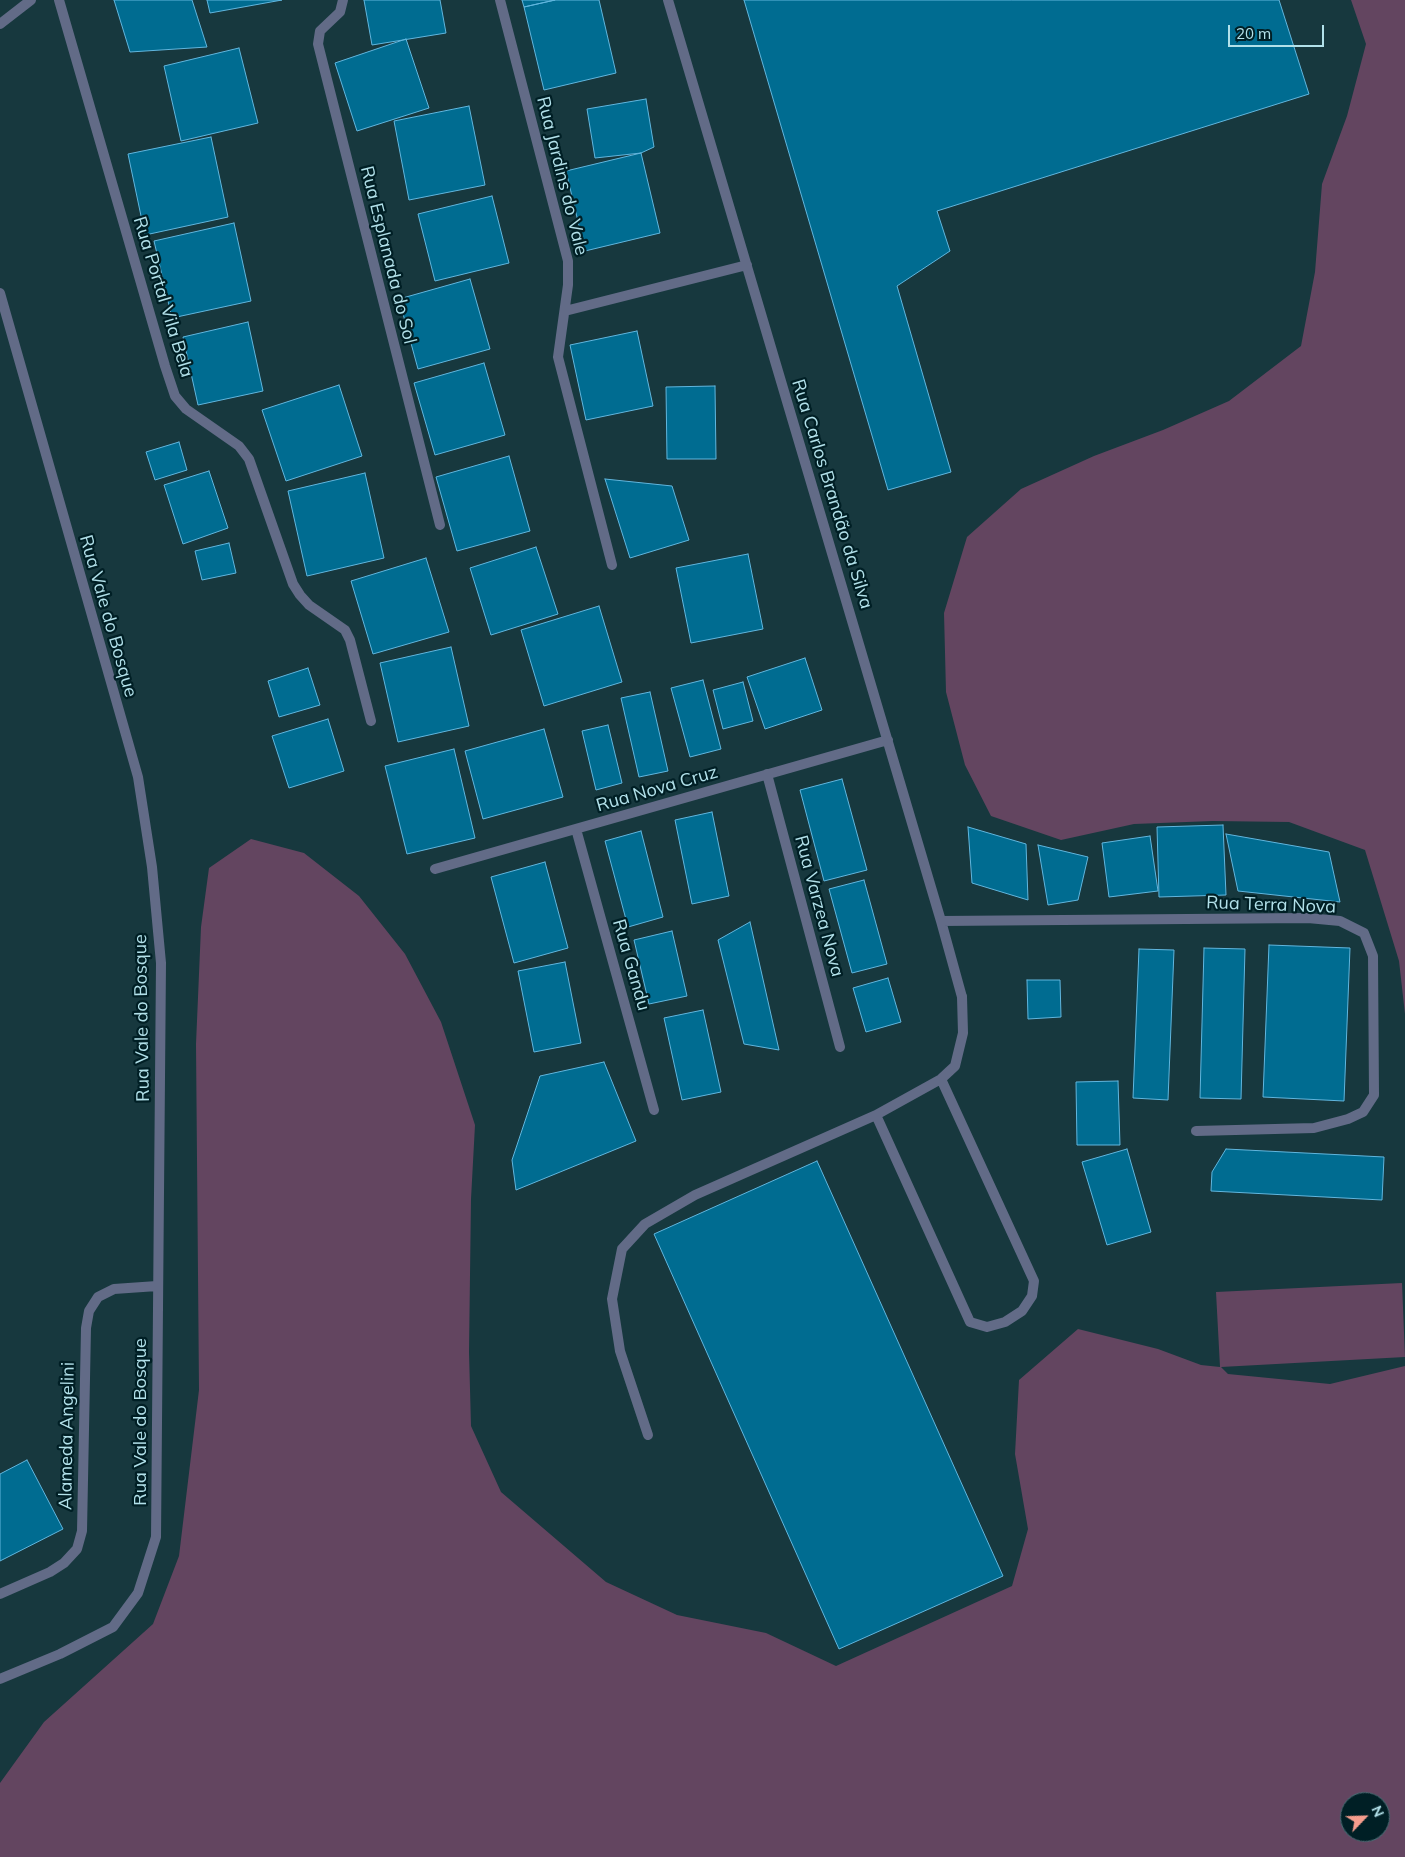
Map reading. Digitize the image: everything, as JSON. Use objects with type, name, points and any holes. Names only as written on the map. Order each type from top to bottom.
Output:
[{"type":"street","points":[[0,24],[31,0]]},
{"type":"street","name":"Rua Portal Vila Bela","points":[[60,0],[175,396],[186,409],[239,446],[249,458],[293,584],[309,604],[346,630],[371,721]]},
{"type":"street","name":"Rua Esplanada do Sol","points":[[343,0],[340,12],[320,31],[318,44],[440,525]]},
{"type":"street","name":"Rua Jardins do Vale","points":[[500,0],[568,261],[568,285],[558,357],[612,565]]},
{"type":"street","name":"Rua Carlos Brandão da Silva","points":[[668,0],[888,740],[962,997],[963,1033],[955,1066],[941,1079]]},
{"type":"street","points":[[565,311],[747,265]]},
{"type":"street","name":"Rua Vale do Bosque","points":[[0,293],[138,777],[152,867],[161,963],[156,1537],[138,1593],[113,1627],[60,1654],[0,1679]]},
{"type":"street","name":"Rua Nova Cruz","points":[[435,869],[888,740]]},
{"type":"street","name":"Rua Varzea Nova","points":[[767,774],[840,1047]]},
{"type":"street","name":"Rua Gandu","points":[[576,829],[654,1110]]},
{"type":"street","name":"Rua Terra Nova","points":[[941,921],[1308,918],[1340,921],[1364,933],[1373,956],[1374,1095],[1363,1112],[1348,1119],[1314,1128],[1196,1131]]},
{"type":"street","points":[[648,1436],[620,1351],[612,1299],[622,1249],[645,1224],[695,1195],[876,1115],[941,1079],[1034,1281],[1032,1296],[1022,1311],[1005,1322],[987,1327],[970,1322],[876,1115]]},
{"type":"street","name":"Alameda Angelini","points":[[0,1594],[50,1572],[64,1563],[77,1549],[82,1531],[86,1328],[89,1311],[98,1296],[114,1289],[157,1286]]},
{"type":"shaded area","points":[[1351,0],[1405,0],[1405,1014],[1399,961],[1365,850],[1289,822],[1213,821],[1134,824],[1061,840],[991,816],[965,765],[946,692],[944,613],[967,537],[1021,489],[1094,456],[1163,430],[1229,401],[1301,346],[1315,272],[1322,184],[1347,116],[1366,44]]},
{"type":"shaded area","points":[[251,839],[304,853],[359,896],[405,954],[441,1022],[475,1125],[471,1199],[469,1352],[471,1426],[501,1492],[606,1582],[677,1615],[766,1633],[836,1666],[1012,1586],[1028,1529],[1015,1454],[1019,1380],[1078,1329],[1158,1349],[1201,1365],[1220,1367],[1216,1292],[1402,1283],[1405,1357],[1221,1367],[1228,1374],[1330,1384],[1405,1366],[1405,1857],[0,1857],[0,1783],[44,1722],[153,1624],[179,1556],[199,1390],[196,1044],[201,927],[209,868]]},
{"type":"building","points":[[114,0],[192,0],[207,47],[130,52]]},
{"type":"building","points":[[207,0],[282,0],[210,13]]},
{"type":"building","points":[[364,0],[440,0],[446,33],[372,45]]},
{"type":"building","points":[[522,0],[555,0],[524,7]]},
{"type":"building","points":[[555,0],[599,0],[616,73],[544,90],[524,7]]},
{"type":"building","points":[[744,0],[1279,0],[1309,94],[937,211],[950,251],[897,286],[951,472],[888,490]]},
{"type":"building","points":[[406,39],[429,108],[357,131],[335,63]]},
{"type":"building","points":[[239,48],[258,123],[181,141],[164,66]]},
{"type":"building","points":[[646,99],[654,147],[641,153],[595,158],[587,109]]},
{"type":"building","points":[[469,106],[485,185],[409,200],[394,121]]},
{"type":"building","points":[[211,137],[228,217],[145,235],[128,154]]},
{"type":"building","points":[[641,153],[660,233],[585,251],[566,171]]},
{"type":"building","points":[[492,196],[509,263],[435,281],[418,214]]},
{"type":"building","points":[[234,223],[251,301],[172,318],[154,241]]},
{"type":"building","points":[[470,279],[490,349],[418,369],[399,299]]},
{"type":"building","points":[[248,322],[263,391],[198,405],[183,337]]},
{"type":"building","points":[[637,331],[653,406],[586,420],[570,345]]},
{"type":"building","points":[[484,363],[505,435],[435,455],[414,383]]},
{"type":"building","points":[[339,385],[362,456],[286,481],[262,410]]},
{"type":"building","points":[[715,386],[716,459],[667,459],[666,387]]},
{"type":"building","points":[[179,442],[187,470],[155,480],[146,452]]},
{"type":"building","points":[[509,456],[530,531],[457,551],[436,477]]},
{"type":"building","points":[[209,471],[228,528],[183,544],[164,485]]},
{"type":"building","points":[[365,473],[384,558],[307,576],[288,491]]},
{"type":"building","points":[[605,479],[672,486],[689,540],[630,558]]},
{"type":"building","points":[[229,543],[236,573],[202,580],[195,551]]},
{"type":"building","points":[[536,547],[558,614],[491,635],[470,568]]},
{"type":"building","points":[[748,554],[763,629],[691,643],[676,568]]},
{"type":"building","points":[[426,558],[449,632],[373,654],[351,581]]},
{"type":"building","points":[[599,606],[622,682],[544,706],[521,630]]},
{"type":"building","points":[[451,647],[469,726],[398,742],[380,663]]},
{"type":"building","points":[[805,658],[822,710],[765,729],[747,677]]},
{"type":"building","points":[[308,668],[320,705],[279,717],[268,681]]},
{"type":"building","points":[[703,680],[721,749],[690,757],[671,688]]},
{"type":"building","points":[[743,682],[753,721],[723,729],[713,690]]},
{"type":"building","points":[[650,692],[668,771],[639,777],[621,698]]},
{"type":"building","points":[[328,719],[344,771],[289,788],[272,736]]},
{"type":"building","points":[[608,725],[622,783],[596,790],[582,731]]},
{"type":"building","points":[[544,729],[563,797],[483,819],[465,751]]},
{"type":"building","points":[[454,749],[475,838],[407,854],[385,766]]},
{"type":"building","points":[[842,779],[867,870],[824,881],[800,790]]},
{"type":"building","points":[[712,812],[729,896],[692,904],[675,820]]},
{"type":"building","points":[[1223,825],[1226,895],[1159,897],[1157,827]]},
{"type":"building","points":[[968,827],[1026,844],[1028,900],[972,883]]},
{"type":"building","points":[[641,831],[663,917],[628,927],[605,841]]},
{"type":"building","points":[[1226,834],[1329,852],[1340,902],[1238,891]]},
{"type":"building","points":[[1150,836],[1158,891],[1109,897],[1102,843]]},
{"type":"building","points":[[1038,845],[1088,857],[1078,900],[1048,905]]},
{"type":"building","points":[[545,862],[568,948],[514,963],[491,877]]},
{"type":"building","points":[[864,880],[887,964],[852,973],[829,889]]},
{"type":"building","points":[[750,922],[779,1050],[744,1044],[718,940]]},
{"type":"building","points":[[672,931],[687,996],[649,1004],[634,940]]},
{"type":"building","points":[[1269,945],[1350,948],[1344,1101],[1263,1097]]},
{"type":"building","points":[[1204,948],[1245,949],[1241,1099],[1200,1098]]},
{"type":"building","points":[[1139,949],[1174,950],[1168,1100],[1133,1098]]},
{"type":"building","points":[[565,962],[581,1043],[534,1052],[518,971]]},
{"type":"building","points":[[888,978],[901,1022],[866,1032],[853,988]]},
{"type":"building","points":[[1027,980],[1060,980],[1061,1017],[1028,1019]]},
{"type":"building","points":[[703,1010],[721,1092],[682,1100],[664,1018]]},
{"type":"building","points":[[604,1062],[636,1141],[516,1190],[512,1160],[540,1076]]},
{"type":"building","points":[[1118,1081],[1120,1145],[1077,1145],[1076,1082]]},
{"type":"building","points":[[1127,1149],[1151,1232],[1107,1245],[1082,1162]]},
{"type":"building","points":[[1226,1149],[1384,1157],[1382,1200],[1211,1191],[1212,1172]]},
{"type":"building","points":[[817,1161],[1003,1576],[839,1649],[654,1234]]},
{"type":"building","points":[[27,1460],[63,1529],[0,1561],[0,1474]]}]
